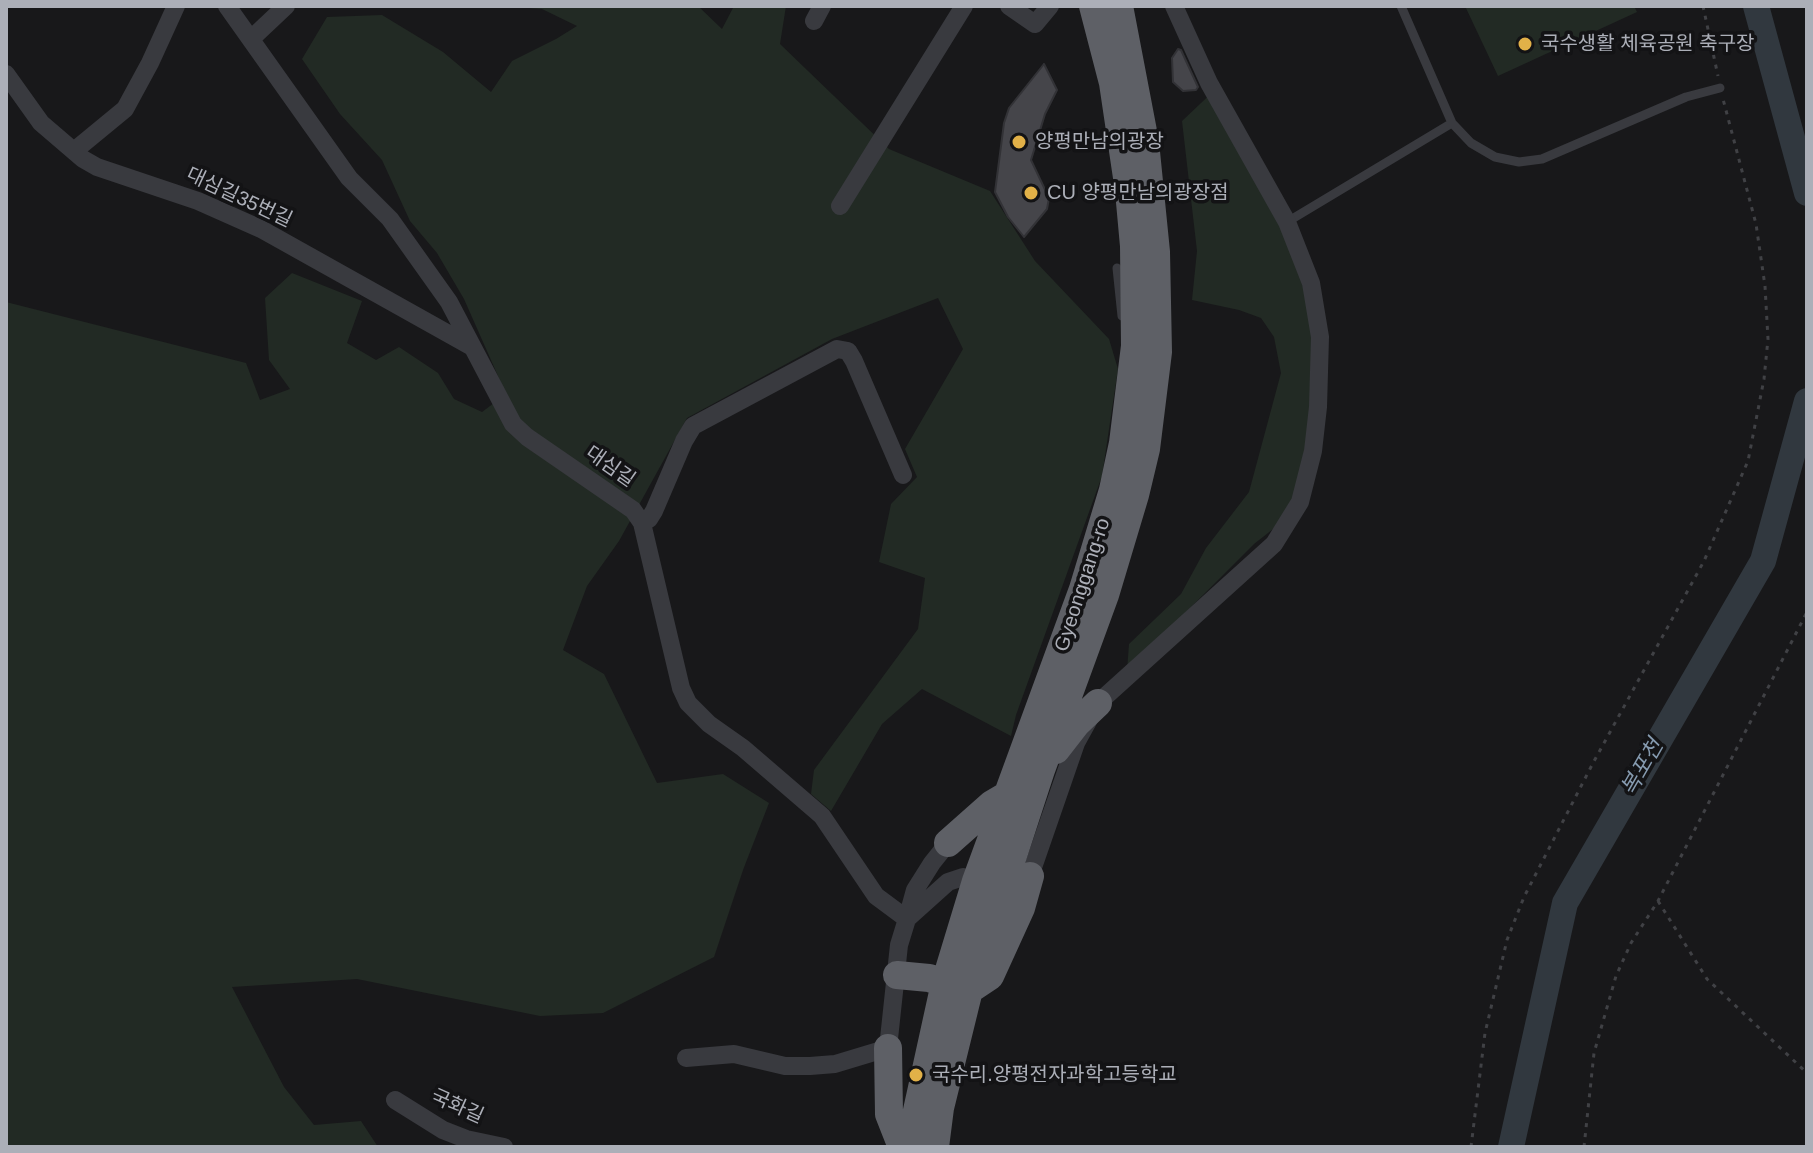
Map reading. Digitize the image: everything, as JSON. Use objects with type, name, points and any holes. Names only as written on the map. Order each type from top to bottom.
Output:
[{"type":"highway","name":"Gyeonggang-ro","points":[[935,1147],[957,986],[976,881],[1099,539],[1123,443],[1130,397],[1136,295],[1129,191],[1103,10]]},
{"type":"highway","name":"Gyeonggang-ro","points":[[909,1147],[957,986],[1086,651],[1135,495],[1146,449],[1158,352],[1159,301],[1152,197],[1136,88],[1103,10]]},
{"type":"highway","points":[[1041,770],[1077,723],[1098,703]]},
{"type":"highway","points":[[948,843],[992,804],[1009,794]]},
{"type":"highway","points":[[897,975],[957,986],[990,976],[1021,908],[1028,875]]},
{"type":"highway","points":[[888,1048],[889,1114],[902,1147]]},
{"type":"street","points":[[74,151],[125,109],[176,6]]},
{"type":"street","name":"대심길","points":[[227,6],[349,178],[390,219],[449,302],[513,424],[527,437],[633,510],[642,523]]},
{"type":"street","points":[[251,39],[286,6]]},
{"type":"street","points":[[840,206],[964,6]]},
{"type":"street","points":[[1009,6],[1035,24],[1050,6]]},
{"type":"street","points":[[1028,875],[1067,765],[1098,703],[1274,544],[1300,502],[1315,436],[1320,337],[1311,283],[1287,222],[1209,83],[1174,6]]},
{"type":"street","name":"대심길35번길","points":[[6,74],[41,123],[97,167],[198,201],[261,229],[472,347]]},
{"type":"street","points":[[903,475],[854,361],[848,351],[837,349],[693,426],[654,511],[642,523],[664,622],[681,688],[688,703],[709,724],[743,748],[822,816],[876,896],[907,919]]},
{"type":"street","points":[[686,1058],[734,1054],[785,1066],[810,1066],[835,1064],[888,1048],[899,945],[915,890],[948,843]]},
{"type":"street","points":[[907,919],[948,882],[963,877]]},
{"type":"street","name":"국화길","points":[[395,1100],[443,1130],[466,1139],[504,1147]]},
{"type":"lane","points":[[1401,6],[1452,123],[1471,143],[1495,157],[1519,162],[1542,159],[1686,97],[1720,88]]},
{"type":"lane","points":[[1094,48],[1103,10]]},
{"type":"lane","points":[[1287,222],[1452,123]]},
{"type":"lane","points":[[1117,268],[1123,324]]},
{"type":"lane","points":[[1124,338],[1130,397]]},
{"type":"path","points":[[1471,1147],[1485,1033],[1507,940],[1524,897],[1593,763],[1704,561],[1748,461],[1755,431],[1768,339],[1765,286],[1756,224],[1720,88],[1703,6]]},
{"type":"path","points":[[1584,1147],[1594,1053],[1604,1014],[1631,943],[1658,901],[1807,612]]},
{"type":"path","points":[[1658,901],[1707,979],[1807,1073]]},
{"type":"shaded area","points":[[502,6],[698,6],[722,29],[734,6],[786,6],[780,44],[889,149],[990,191],[1035,261],[1109,339],[1118,369],[1102,476],[1011,736],[922,689],[882,724],[831,811],[811,794],[814,770],[918,629],[925,578],[879,562],[891,504],[917,477],[905,449],[963,349],[938,298],[832,339],[687,418],[619,541],[587,586],[563,650],[604,674],[657,783],[723,774],[769,803],[714,957],[603,1013],[540,1016],[357,979],[232,987],[284,1087],[314,1125],[361,1121],[378,1147],[6,1147],[6,302],[246,363],[260,400],[290,389],[269,360],[265,298],[292,273],[362,301],[347,343],[376,360],[399,347],[438,373],[454,399],[482,412],[506,394],[464,299],[437,253],[410,221],[382,160],[340,114],[302,59],[327,17],[382,15],[443,52],[491,92],[512,61],[577,26],[542,9]]},
{"type":"shaded area","name":"국수생활 체육공원 축구장","points":[[1465,6],[1634,6],[1637,12],[1498,76]]},
{"type":"shaded area","points":[[1219,86],[1303,277],[1315,353],[1316,403],[1296,502],[1282,522],[1254,544],[1127,671],[1129,644],[1181,594],[1206,548],[1249,492],[1281,373],[1274,337],[1261,318],[1192,300],[1197,251],[1182,121]]},
{"type":"building","points":[[1178,49],[1198,87],[1196,90],[1183,91],[1173,82],[1172,58]]},
{"type":"building","name":"양평만남의광장","points":[[1044,64],[1057,90],[1045,114],[1031,160],[1049,198],[1047,209],[1024,237],[1008,217],[995,192],[1004,123],[1009,108]]},
{"type":"waterway","name":"복포천","points":[[1756,6],[1807,193]]},
{"type":"waterway","name":"복포천","points":[[1511,1147],[1565,903],[1763,561],[1807,401]]},
{"type":"place","name":"국수생활 체육공원 축구장","points":[[1525,44]]},
{"type":"place","name":"양평만남의광장","points":[[1019,142]]},
{"type":"place","name":"CU 양평만남의광장점","points":[[1031,193]]},
{"type":"place","name":"국수리.양평전자과학고등학교","points":[[916,1075]]}]
